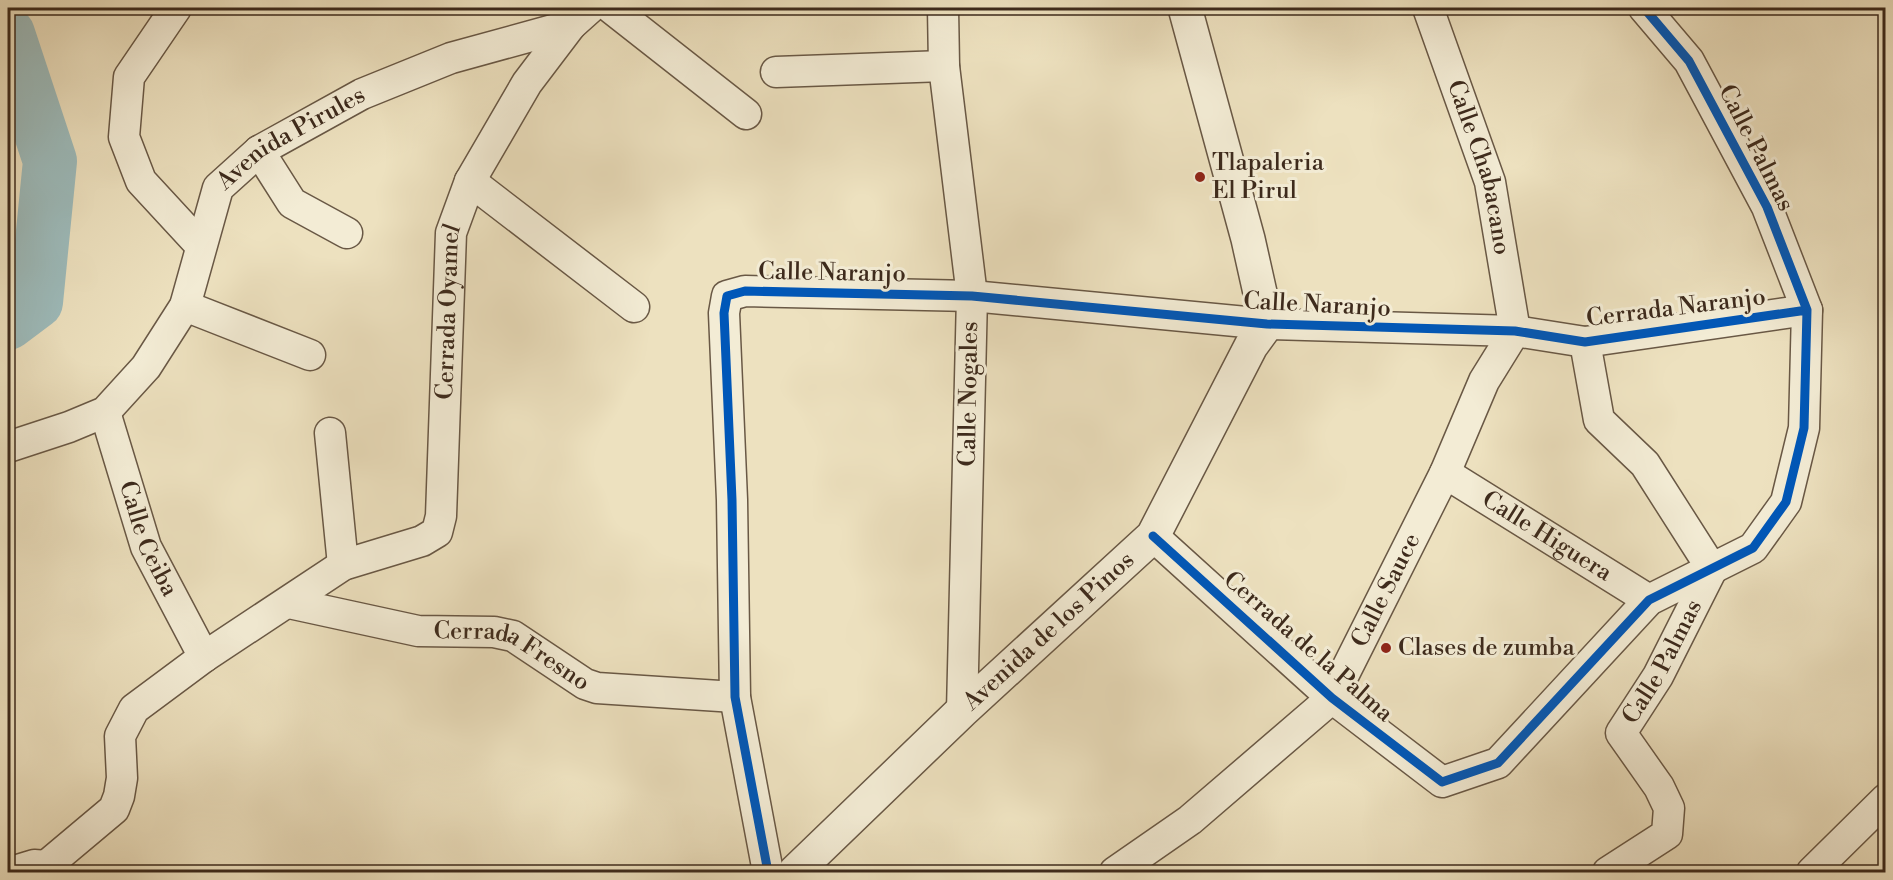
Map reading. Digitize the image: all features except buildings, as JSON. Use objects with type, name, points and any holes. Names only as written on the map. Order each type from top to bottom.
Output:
[{"type":"street","points":[[176,8],[129,77],[124,138],[141,181],[201,246]]},
{"type":"street","points":[[611,8],[746,114]]},
{"type":"street","name":"Calle Nogales","points":[[943,8],[944,66],[972,296],[962,711]]},
{"type":"street","points":[[1185,8],[1248,240],[1268,324]]},
{"type":"street","name":"Calle Chabacano","points":[[1428,8],[1490,182],[1515,331]]},
{"type":"street","name":"Calle Palmas","points":[[1608,873],[1667,834],[1669,808],[1659,787],[1621,733],[1658,676],[1712,569],[1753,548],[1786,502],[1804,428],[1808,310],[1767,207],[1689,61],[1644,8]]},
{"type":"street","name":"Avenida Pirules","points":[[8,447],[69,427],[105,412],[146,367],[185,306],[218,188],[259,151],[362,94],[451,58],[580,16]]},
{"type":"street","name":"Cerrada Oyamel","points":[[11,873],[34,865],[43,869],[114,809],[122,778],[120,736],[134,709],[204,657],[289,603],[343,565],[422,541],[437,532],[441,516],[451,233],[470,181],[527,83],[580,16]]},
{"type":"street","points":[[776,72],[944,66]]},
{"type":"street","points":[[259,151],[292,203],[347,233]]},
{"type":"street","points":[[470,181],[634,307]]},
{"type":"street","name":"Calle Naranjo","points":[[768,873],[735,697],[732,500],[724,313],[727,296],[745,291],[972,296],[1268,324],[1515,331]]},
{"type":"street","points":[[185,306],[310,354]]},
{"type":"street","name":"Cerrada Naranjo","points":[[1515,331],[1585,342],[1808,310]]},
{"type":"street","name":"Avenida de los Pinos","points":[[795,873],[962,711],[1153,536],[1251,346],[1268,324]]},
{"type":"street","name":"Calle Sauce","points":[[1115,873],[1190,820],[1332,698],[1445,473],[1484,381],[1515,331]]},
{"type":"street","points":[[1585,342],[1599,420],[1645,464],[1712,569],[1649,600]]},
{"type":"street","name":"Calle Ceiba","points":[[105,412],[146,547],[204,657]]},
{"type":"street","points":[[330,433],[343,565]]},
{"type":"street","name":"Calle Higuera","points":[[1445,473],[1649,600]]},
{"type":"street","name":"Cerrada de la Palma","points":[[1153,536],[1332,698],[1442,782],[1498,764],[1649,600]]},
{"type":"street","name":"Cerrada Fresno","points":[[289,603],[418,631],[494,632],[513,636],[585,684],[603,689],[735,697]]},
{"type":"street","points":[[1812,873],[1884,803]]},
{"type":"waterway","points":[[8,34],[50,161],[36,302],[8,323]]},
{"type":"cycle path","points":[[1153,536],[1332,698],[1442,782],[1498,763],[1649,600],[1753,548],[1786,502],[1804,428],[1807,310],[1767,207],[1689,61],[1644,8]]},
{"type":"cycle path","points":[[768,872],[735,697],[732,500],[724,313],[727,296],[745,291],[972,296],[1267,324],[1515,331],[1585,342],[1807,310]]},
{"type":"place","name":"Tlapaleria El Pirul","points":[[1200,177]]},
{"type":"place","name":"Clases de zumba","points":[[1386,648]]}]
